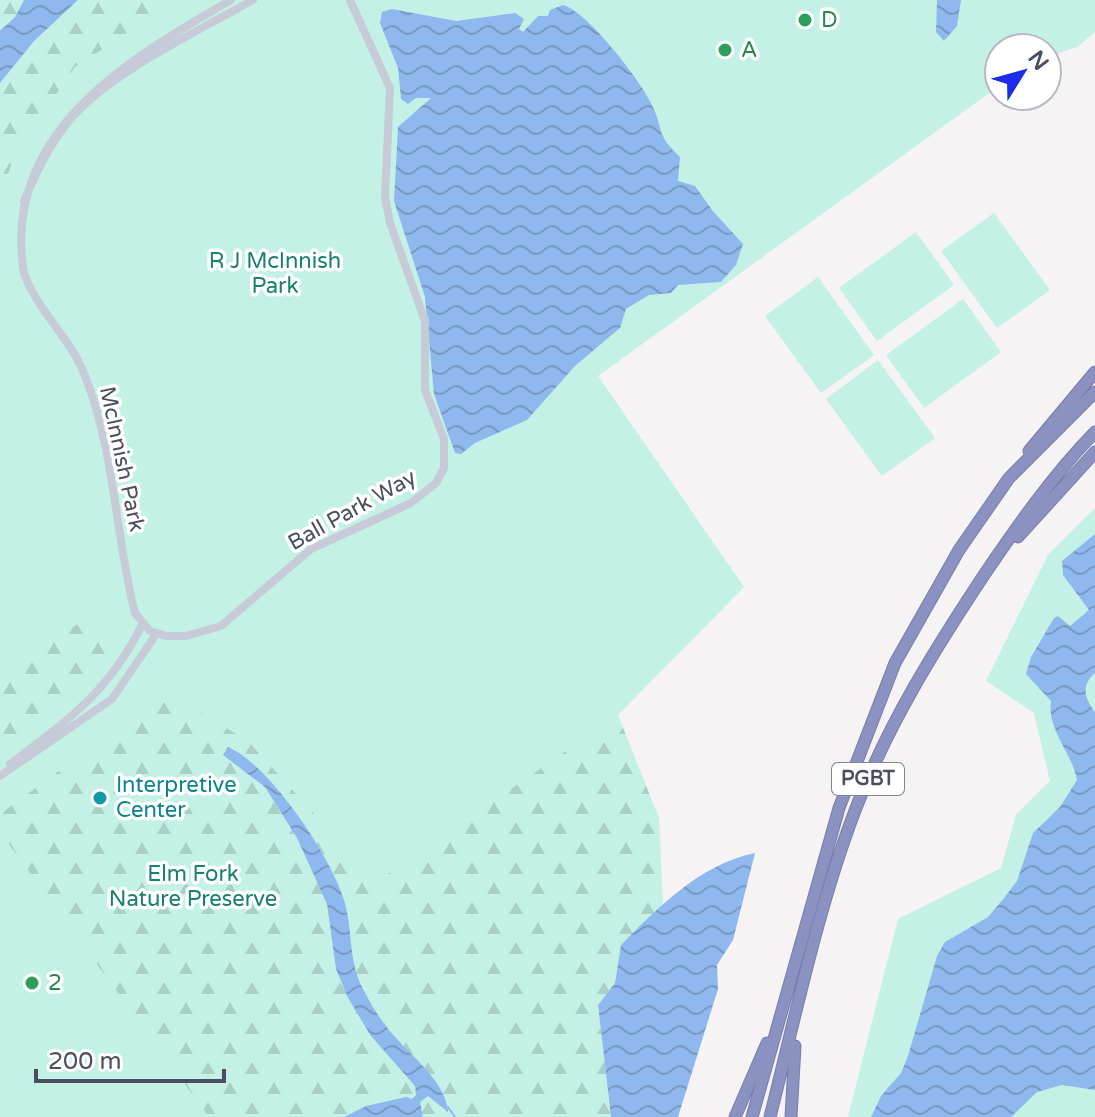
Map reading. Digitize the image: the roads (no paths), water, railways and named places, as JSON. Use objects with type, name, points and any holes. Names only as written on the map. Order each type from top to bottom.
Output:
[{"type":"highway","points":[[1009,478],[1042,432],[1095,372]]},
{"type":"highway","name":"PGBT","points":[[752,1117],[839,808],[895,663],[959,550],[1009,478],[1095,392]]},
{"type":"highway","name":"PGBT","points":[[770,1117],[832,882],[873,767],[937,646],[1069,458],[1095,432]]},
{"type":"highway","points":[[988,570],[1095,452]]},
{"type":"highway","points":[[735,1117],[785,1002]]},
{"type":"highway","points":[[791,1117],[799,1010]]},
{"type":"street","name":"McInnish Park","points":[[142,625],[132,600],[99,417],[75,354],[31,290],[24,271],[16,220],[24,179],[35,155],[48,131],[85,90],[124,62],[231,0]]},
{"type":"street","points":[[16,220],[52,146],[70,120],[122,77],[253,0]]},
{"type":"street","name":"Ball Park Way","points":[[142,625],[157,633],[186,636],[221,626],[311,549],[411,503],[436,483],[444,468],[444,439],[425,390],[425,321],[390,223],[385,197],[390,88],[350,0]]},
{"type":"street","points":[[0,774],[96,696],[123,660],[142,625]]},
{"type":"street","points":[[0,774],[112,699],[157,633]]},
{"type":"water","points":[[24,0],[78,0],[34,41],[0,83],[0,31],[15,17]]},
{"type":"water","points":[[937,0],[961,0],[957,26],[944,41],[936,32]]},
{"type":"water","points":[[563,5],[585,20],[625,63],[651,103],[663,136],[680,157],[678,181],[695,186],[743,244],[736,265],[721,282],[678,285],[671,293],[649,295],[626,309],[620,328],[575,366],[527,420],[475,443],[461,454],[455,453],[434,394],[425,297],[394,201],[398,127],[431,98],[416,98],[408,104],[401,99],[398,68],[380,23],[382,12],[392,9],[456,21],[515,13],[524,19],[519,29],[523,32],[538,16],[548,16],[550,10]]},
{"type":"water","points":[[1095,534],[1095,673],[1088,682],[1086,692],[1095,712],[1095,1090],[1062,1085],[1037,1092],[1011,1117],[871,1117],[881,1096],[901,1073],[937,956],[945,942],[988,917],[1004,898],[1017,881],[1033,833],[1060,807],[1077,780],[1056,732],[1051,701],[1026,674],[1031,657],[1054,618],[1058,616],[1070,626],[1089,610],[1063,575],[1062,561]]},
{"type":"water","points":[[228,747],[262,772],[313,837],[344,900],[355,967],[363,989],[385,1025],[440,1088],[448,1112],[428,1096],[420,1102],[423,1117],[344,1117],[366,1106],[406,1097],[412,1099],[416,1095],[415,1086],[371,1036],[348,998],[336,969],[327,904],[297,838],[265,787],[223,755]]},
{"type":"water","points":[[755,853],[733,940],[717,965],[718,989],[678,1117],[611,1117],[598,1005],[615,983],[621,945],[666,902],[698,877]]},
{"type":"waterway","points":[[448,1107],[455,1117]]},
{"type":"place","name":"D","points":[[805,20]]},
{"type":"place","name":"A","points":[[725,50]]},
{"type":"place","name":"Interpretive Center","points":[[100,798]]},
{"type":"place","name":"2","points":[[32,983]]},
{"type":"park label","name":"R J McInnish Park","points":[[275,274]]},
{"type":"park label","name":"Elm Fork Nature Preserve","points":[[193,886]]}]
